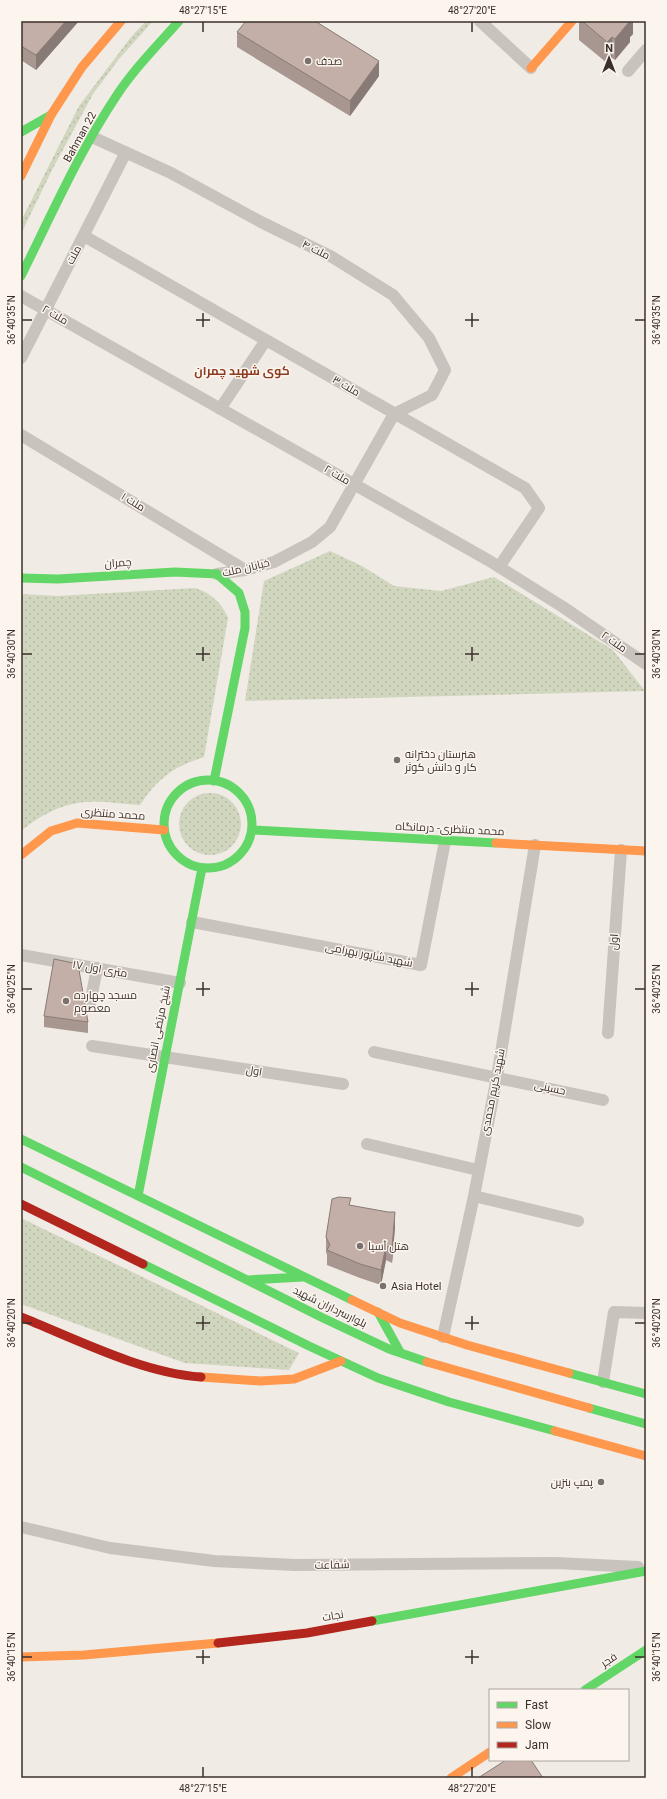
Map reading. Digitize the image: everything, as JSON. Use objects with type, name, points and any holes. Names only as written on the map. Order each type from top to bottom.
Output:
[{"type":"main road","points":[[21,176],[51,115],[82,67],[121,21]]},
{"type":"main road","name":"Bahman 22","points":[[21,276],[92,137],[115,98],[151,52],[179,21]]},
{"type":"main road","points":[[531,68],[572,21]]},
{"type":"main road","points":[[21,132],[51,115]]},
{"type":"main road","name":"چمران","points":[[21,578],[58,579],[175,572],[217,574]]},
{"type":"main road","name":"خیابان ملت","points":[[214,781],[245,628],[246,612],[239,593],[217,574]]},
{"type":"main road","points":[[214,781],[230,787],[243,798],[249,808],[252,819],[252,830],[246,846],[235,859],[225,865],[214,868],[202,868],[191,865],[181,859],[173,851],[167,841],[164,830],[164,818],[167,807],[181,789],[197,782],[214,781]]},
{"type":"main road","name":"محمد منتظری","points":[[21,855],[51,832],[77,823],[164,830]]},
{"type":"main road","name":"محمد منتظری- درمانگاه","points":[[252,830],[646,851]]},
{"type":"main road","name":"شیخ مرتضی انصاری","points":[[138,1196],[202,868]]},
{"type":"main road","points":[[21,1139],[400,1323],[467,1346],[646,1394]]},
{"type":"main road","name":"بلوارسرداران شهید","points":[[21,1168],[323,1318],[400,1352],[459,1372],[646,1424]]},
{"type":"main road","points":[[21,1204],[378,1378],[449,1402],[646,1456]]},
{"type":"main road","points":[[247,1280],[305,1277]]},
{"type":"main road","points":[[378,1312],[400,1352]]},
{"type":"main road","points":[[21,1317],[130,1361],[185,1376],[261,1381],[294,1379],[341,1361]]},
{"type":"main road","name":"نجات","points":[[21,1657],[84,1655],[192,1646],[307,1633],[646,1569]]},
{"type":"main road","name":"فجر","points":[[587,1689],[646,1650]]},
{"type":"main road","points":[[451,1778],[489,1753]]},
{"type":"street","points":[[480,21],[531,68]]},
{"type":"street","points":[[628,70],[646,50]]},
{"type":"street","name":"ملت ۴","points":[[92,137],[171,173],[261,222],[332,257],[393,295],[429,338],[445,370],[432,395],[394,414]]},
{"type":"street","name":"ملت","points":[[21,358],[126,152]]},
{"type":"street","name":"ملت ۳","points":[[84,236],[525,488],[539,508],[499,568]]},
{"type":"street","name":"ملت ۲","points":[[21,296],[354,484],[499,568],[563,607],[646,664]]},
{"type":"street","points":[[220,409],[266,340]]},
{"type":"street","name":"خیابان ملت","points":[[217,574],[245,570],[274,562],[312,542],[330,527],[394,414]]},
{"type":"street","name":"ملت ۱","points":[[21,435],[245,570]]},
{"type":"street","name":"شهید شاپور بهرامی","points":[[192,922],[421,965],[445,841]]},
{"type":"street","name":"شهید کریم محمدی","points":[[443,1337],[474,1196],[497,1077],[535,845]]},
{"type":"street","name":"اول","points":[[608,1033],[621,850]]},
{"type":"street","name":"۱۷ متری اول","points":[[21,955],[180,983]]},
{"type":"street","points":[[90,1004],[97,968]]},
{"type":"street","name":"اول","points":[[92,1046],[343,1084]]},
{"type":"street","name":"حسینی","points":[[374,1052],[603,1100]]},
{"type":"street","points":[[367,1144],[478,1170]]},
{"type":"street","points":[[474,1196],[578,1221]]},
{"type":"street","points":[[603,1382],[614,1312],[646,1313]]},
{"type":"street","name":"شفاعت","points":[[21,1528],[110,1548],[214,1561],[295,1565],[556,1563],[646,1569]]},
{"type":"green space","points":[[146,21],[153,21],[119,59],[93,94],[52,170],[21,234],[21,221],[79,106],[131,37]]},
{"type":"green space","points":[[330,551],[362,566],[394,586],[441,591],[494,577],[613,650],[645,691],[245,701],[264,581]]},
{"type":"green space","points":[[195,588],[211,595],[222,607],[228,618],[204,757],[183,765],[167,775],[153,788],[140,805],[98,801],[76,803],[59,808],[35,820],[21,831],[21,594],[58,596]]},
{"type":"green space","points":[[210,793],[222,796],[232,802],[238,812],[241,824],[238,836],[232,846],[222,852],[210,855],[198,852],[188,846],[182,836],[179,824],[182,812],[188,802],[198,796]]},
{"type":"green space","points":[[21,1218],[299,1353],[289,1370],[185,1363],[21,1304]]},
{"type":"building","points":[[21,21],[66,21],[36,55],[21,46]]},
{"type":"building","name":"صدف","points":[[246,21],[315,21],[379,61],[350,101],[237,32]]},
{"type":"building","points":[[582,21],[630,21],[615,39],[612,37],[607,42]]},
{"type":"building","name":"مسجد چهارده معصوم","points":[[54,959],[78,964],[88,1022],[44,1016]]},
{"type":"building","name":"هتل آسیا","points":[[339,1197],[351,1198],[349,1205],[395,1212],[392,1248],[386,1246],[381,1270],[360,1264],[327,1250],[330,1245],[326,1237],[332,1199]]},
{"type":"building","points":[[504,1761],[532,1761],[543,1778],[478,1778]]},
{"type":"traffic: fast","points":[[21,276],[65,186],[89,141],[115,98],[146,58],[179,21]]},
{"type":"traffic: fast","points":[[21,132],[51,115]]},
{"type":"traffic: fast","points":[[21,578],[58,579],[175,572],[217,574],[239,593],[245,612],[245,628],[214,781]]},
{"type":"traffic: fast","points":[[208,780],[225,784],[239,793],[248,807],[252,824],[248,841],[239,855],[225,864],[208,868],[191,864],[177,855],[168,841],[164,824],[168,807],[177,793],[191,784],[208,780]]},
{"type":"traffic: fast","points":[[252,830],[496,843]]},
{"type":"traffic: fast","points":[[138,1196],[202,868]]},
{"type":"traffic: fast","points":[[21,1139],[352,1300]]},
{"type":"traffic: fast","points":[[21,1167],[323,1318],[389,1349],[427,1362]]},
{"type":"traffic: fast","points":[[143,1264],[309,1346],[378,1378],[449,1402],[555,1431]]},
{"type":"traffic: fast","points":[[247,1280],[303,1277]]},
{"type":"traffic: fast","points":[[378,1312],[400,1352]]},
{"type":"traffic: fast","points":[[569,1373],[646,1394]]},
{"type":"traffic: fast","points":[[589,1408],[646,1424]]},
{"type":"traffic: fast","points":[[372,1621],[646,1571]]},
{"type":"traffic: fast","points":[[587,1689],[646,1650]]},
{"type":"traffic: slow","points":[[21,176],[51,115],[82,67],[121,21]]},
{"type":"traffic: slow","points":[[531,68],[572,21]]},
{"type":"traffic: slow","points":[[21,855],[51,831],[77,823],[164,830]]},
{"type":"traffic: slow","points":[[496,843],[646,851]]},
{"type":"traffic: slow","points":[[352,1300],[400,1323],[467,1345],[569,1373]]},
{"type":"traffic: slow","points":[[201,1377],[261,1381],[294,1379],[341,1361]]},
{"type":"traffic: slow","points":[[427,1362],[589,1408]]},
{"type":"traffic: slow","points":[[555,1431],[646,1456]]},
{"type":"traffic: slow","points":[[21,1657],[84,1655],[218,1643]]},
{"type":"traffic: slow","points":[[451,1778],[489,1753]]},
{"type":"traffic: jam","points":[[21,1204],[143,1264]]},
{"type":"traffic: jam","points":[[21,1317],[87,1345],[133,1362],[156,1369],[201,1377]]},
{"type":"traffic: jam","points":[[218,1643],[307,1633],[372,1621]]},
{"type":"place","name":"صدف","points":[[308,61]]},
{"type":"place","name":"هنرستان دخترانه کار و دانش کوثر","points":[[397,760]]},
{"type":"place","name":"مسجد چهارده معصوم","points":[[66,1001]]},
{"type":"place","name":"هتل آسیا","points":[[360,1246]]},
{"type":"place","name":"Asia Hotel","points":[[383,1286]]},
{"type":"place","name":"پمپ بنزین","points":[[601,1482]]},
{"type":"district","name":"کوی شهید چمران","points":[[242,371]]}]
